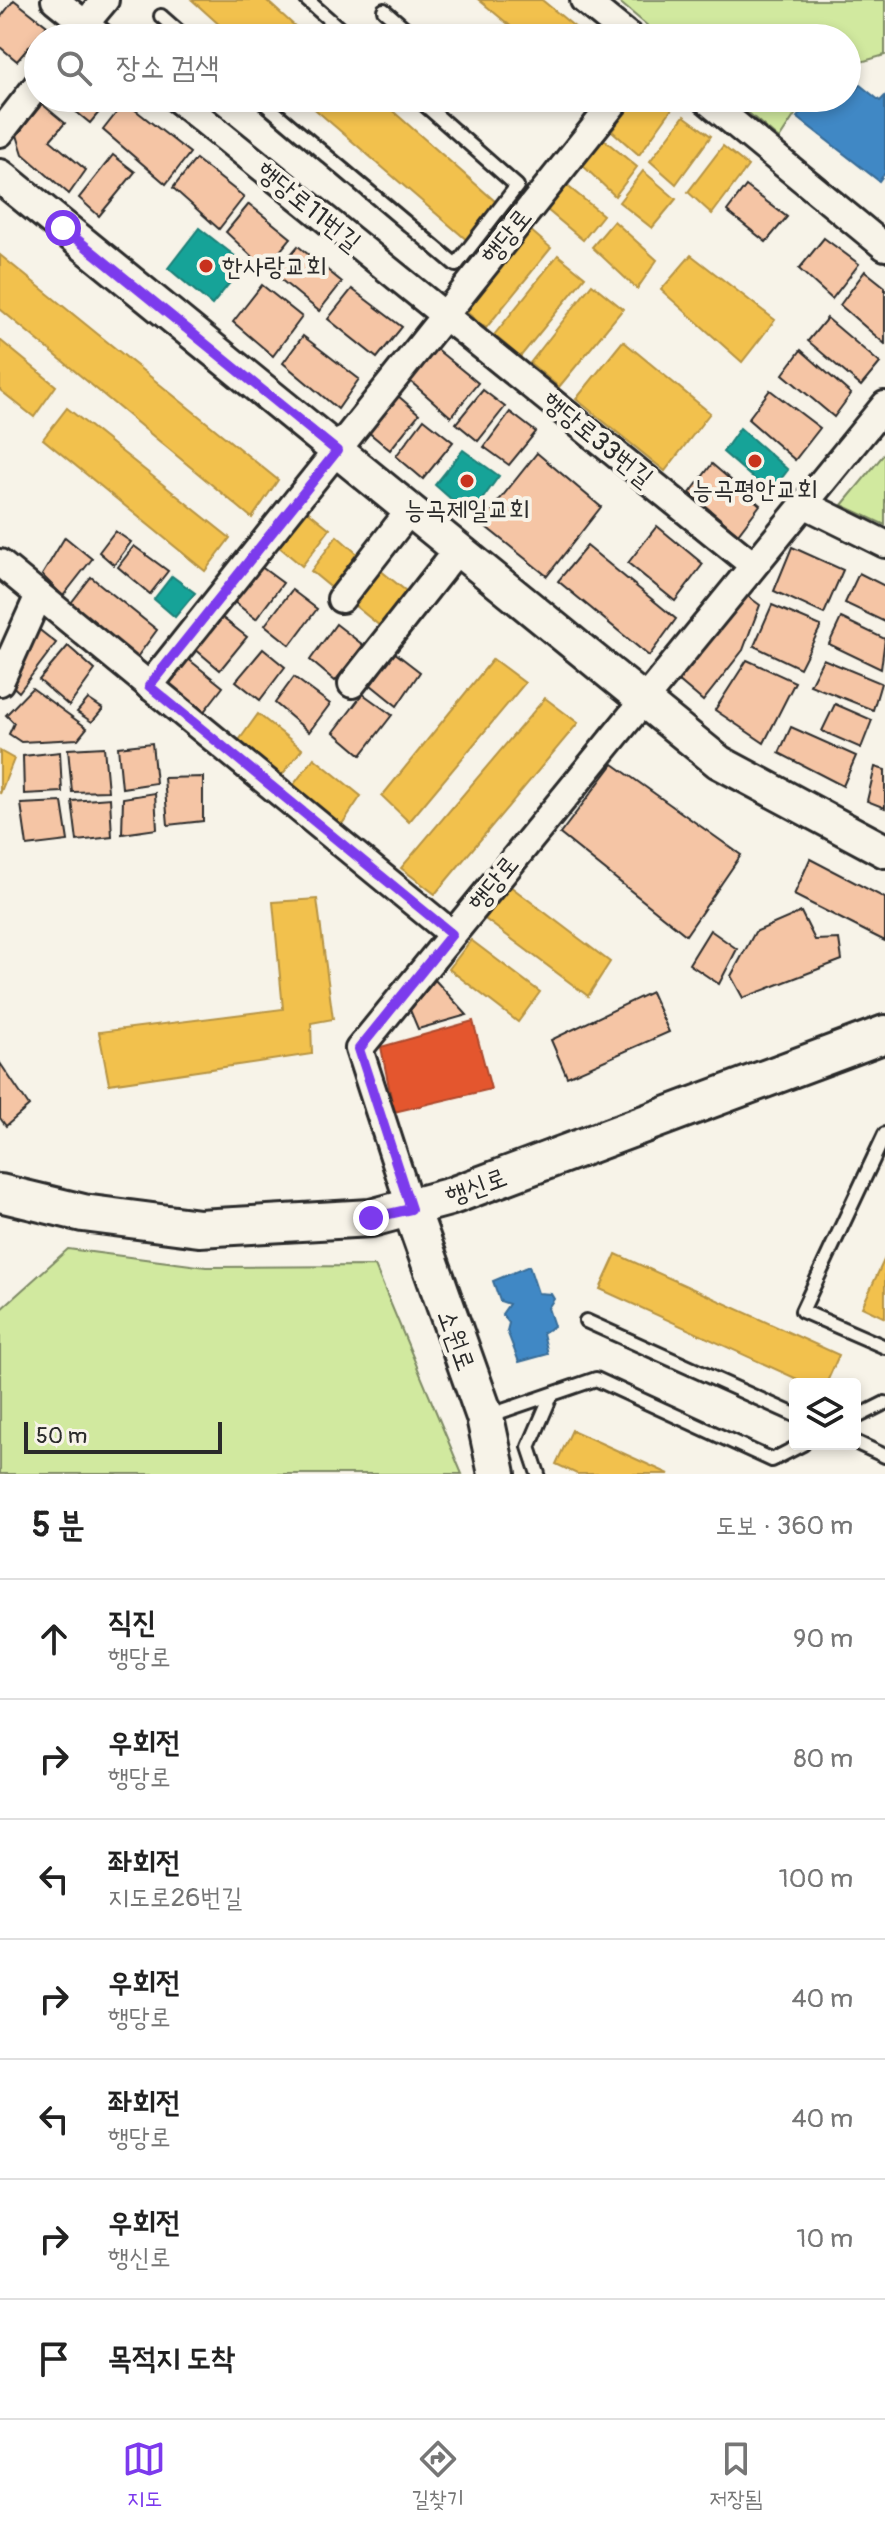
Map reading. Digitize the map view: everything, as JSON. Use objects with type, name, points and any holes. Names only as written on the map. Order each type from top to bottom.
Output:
[{"type":"main road","name":"행신로","points":[[0,1193],[83,1213],[199,1228],[371,1218],[411,1209],[885,1034]]},
{"type":"main road","name":"소원로","points":[[411,1209],[485,1417],[497,1474]]},
{"type":"street","points":[[55,0],[78,24]]},
{"type":"street","points":[[92,24],[105,0]]},
{"type":"street","points":[[584,0],[614,24]]},
{"type":"street","points":[[0,133],[24,102]]},
{"type":"street","name":"행당로11번길","points":[[193,112],[442,314]]},
{"type":"street","name":"행당로","points":[[149,686],[442,314],[607,112]]},
{"type":"street","points":[[721,112],[885,247]]},
{"type":"street","points":[[0,176],[719,762],[885,851]]},
{"type":"street","name":"행당로33번길","points":[[442,314],[753,565]]},
{"type":"street","points":[[642,699],[885,405]]},
{"type":"street","points":[[804,504],[885,544]]},
{"type":"street","points":[[341,599],[410,510]]},
{"type":"street","points":[[352,684],[458,549]]},
{"type":"street","points":[[0,563],[452,934]]},
{"type":"street","points":[[0,682],[39,595]]},
{"type":"street","name":"행당로","points":[[411,1209],[359,1049],[642,699]]},
{"type":"lane","points":[[307,0],[334,24]]},
{"type":"lane","points":[[384,10],[400,24]]},
{"type":"lane","points":[[161,16],[170,24]]},
{"type":"lane","points":[[275,112],[456,265],[517,186],[433,112]]},
{"type":"lane","points":[[885,1134],[802,1311],[885,1347]]},
{"type":"lane","points":[[586,1321],[789,1412]]},
{"type":"lane","points":[[485,1417],[596,1379],[772,1460],[791,1450]]},
{"type":"lane","points":[[538,1474],[529,1447],[551,1396]]},
{"type":"lane","points":[[861,1415],[885,1403]]},
{"type":"lane","points":[[861,1445],[885,1456]]},
{"type":"green space","points":[[617,0],[885,0],[885,55],[861,62],[861,24],[645,24]]},
{"type":"green space","points":[[747,112],[797,112],[779,139]]},
{"type":"green space","points":[[885,453],[885,525],[842,505]]},
{"type":"green space","points":[[68,1249],[206,1267],[375,1266],[462,1474],[0,1474],[0,1310]]},
{"type":"building: 주거","points":[[192,0],[266,0],[293,24],[219,24]]},
{"type":"building: 주거","points":[[479,0],[542,0],[571,24],[508,24]]},
{"type":"building: 주거","points":[[318,112],[394,112],[497,203],[468,241]]},
{"type":"building: 주거","points":[[626,112],[670,112],[639,155],[612,131]]},
{"type":"building: 주거","points":[[684,116],[711,136],[676,184],[650,161]]},
{"type":"building: 주거","points":[[602,138],[637,167],[615,196],[581,164]]},
{"type":"building: 주거","points":[[723,146],[748,166],[712,214],[688,192]]},
{"type":"building: 주거","points":[[643,171],[676,199],[652,228],[619,202]]},
{"type":"building: 주거","points":[[565,184],[603,215],[583,240],[546,209]]},
{"type":"building: 주거","points":[[614,221],[657,260],[637,289],[592,247]]},
{"type":"building: 주거","points":[[529,229],[551,248],[486,328],[464,310]]},
{"type":"building: 주거","points":[[0,255],[278,480],[252,518],[0,309]]},
{"type":"building: 주거","points":[[558,255],[585,277],[520,357],[494,335]]},
{"type":"building: 주거","points":[[691,255],[775,320],[742,362],[661,290]]},
{"type":"building: 주거","points":[[592,284],[623,309],[559,387],[530,363]]},
{"type":"building: 주거","points":[[0,340],[56,386],[34,417],[0,390]]},
{"type":"building: 주거","points":[[623,341],[710,413],[665,471],[576,399]]},
{"type":"building: 주거","points":[[67,408],[230,538],[205,571],[43,439]]},
{"type":"building: 주거","points":[[305,509],[330,529],[302,566],[277,545]]},
{"type":"building: 주거","points":[[337,536],[361,557],[334,590],[311,571]]},
{"type":"building: 주거","points":[[380,570],[406,591],[380,626],[354,605]]},
{"type":"building: 주거","points":[[493,659],[525,683],[409,822],[382,796]]},
{"type":"building: 주거","points":[[545,698],[578,723],[435,894],[401,868]]},
{"type":"building: 주거","points":[[258,714],[302,749],[278,780],[237,743]]},
{"type":"building: 주거","points":[[0,751],[14,759],[0,794]]},
{"type":"building: 주거","points":[[314,758],[361,796],[340,827],[291,788]]},
{"type":"building: 주거","points":[[510,886],[610,962],[588,996],[485,919]]},
{"type":"building: 주거","points":[[317,899],[333,1019],[311,1023],[312,1054],[109,1084],[99,1032],[283,1009],[273,902]]},
{"type":"building: 주거","points":[[471,940],[540,992],[518,1022],[449,969]]},
{"type":"building: 주거","points":[[616,1254],[839,1355],[829,1378],[795,1378],[600,1289]]},
{"type":"building: 주거","points":[[885,1258],[885,1318],[862,1307]]},
{"type":"building: 주거","points":[[572,1430],[669,1474],[577,1474],[556,1464]]},
{"type":"building: 상업","points":[[473,1021],[491,1089],[394,1112],[381,1047]]},
{"type":"building: 학교","points":[[861,86],[880,101],[885,96],[885,173],[879,181],[797,117],[801,112],[861,112]]},
{"type":"building: 학교","points":[[529,1266],[538,1293],[551,1294],[554,1299],[548,1308],[554,1326],[543,1333],[548,1354],[519,1362],[507,1331],[509,1323],[502,1314],[509,1304],[500,1301],[493,1281]]},
{"type":"building: 공공","name":"한사랑교회","points":[[199,228],[245,264],[212,305],[168,268]]},
{"type":"building: 공공","name":"능곡평안교회","points":[[740,428],[788,470],[770,493],[723,452]]},
{"type":"building: 공공","name":"능곡제일교회","points":[[463,450],[499,476],[470,516],[435,485]]},
{"type":"building: 공공","points":[[172,576],[195,593],[175,617],[154,599]]},
{"type":"building: 기타","points":[[14,0],[44,24],[24,24],[24,53],[17,61],[0,47],[0,18]]},
{"type":"building: 기타","points":[[36,112],[52,112],[65,123],[50,140],[86,170],[69,194],[23,154],[17,135]]},
{"type":"building: 기타","points":[[76,112],[99,112],[90,123]]},
{"type":"building: 기타","points":[[117,112],[138,112],[190,153],[166,184],[103,130]]},
{"type":"building: 기타","points":[[113,155],[135,172],[99,216],[79,198]]},
{"type":"building: 기타","points":[[196,159],[244,197],[219,229],[173,188]]},
{"type":"building: 기타","points":[[746,186],[787,217],[766,242],[727,211]]},
{"type":"building: 기타","points":[[249,204],[291,238],[265,269],[226,232]]},
{"type":"building: 기타","points":[[824,238],[859,264],[832,299],[799,269]]},
{"type":"building: 기타","points":[[298,246],[342,282],[319,311],[274,274]]},
{"type":"building: 기타","points":[[865,271],[885,287],[885,344],[840,305]]},
{"type":"building: 기타","points":[[262,285],[302,317],[273,356],[233,322]]},
{"type":"building: 기타","points":[[352,289],[402,327],[377,358],[328,319]]},
{"type":"building: 기타","points":[[827,318],[880,363],[861,386],[808,341]]},
{"type":"building: 기타","points":[[303,336],[359,379],[338,409],[283,363]]},
{"type":"building: 기타","points":[[435,348],[478,383],[451,417],[410,381]]},
{"type":"building: 기타","points":[[801,350],[851,394],[834,417],[783,374]]},
{"type":"building: 기타","points":[[483,390],[505,407],[478,441],[456,423]]},
{"type":"building: 기타","points":[[770,390],[820,428],[795,460],[748,419]]},
{"type":"building: 기타","points":[[397,395],[419,414],[390,450],[367,431]]},
{"type":"building: 기타","points":[[510,412],[536,432],[509,465],[484,447]]},
{"type":"building: 기타","points":[[424,419],[453,442],[423,479],[396,456]]},
{"type":"building: 기타","points":[[537,453],[601,507],[547,576],[481,523]]},
{"type":"building: 기타","points":[[712,464],[760,505],[738,534],[690,493]]},
{"type":"building: 기타","points":[[657,526],[703,564],[675,601],[628,563]]},
{"type":"building: 기타","points":[[115,531],[131,542],[114,565],[99,552]]},
{"type":"building: 기타","points":[[65,537],[92,559],[63,596],[42,575]]},
{"type":"building: 기타","points":[[134,546],[168,571],[150,594],[118,567]]},
{"type":"building: 기타","points":[[587,546],[676,619],[649,656],[558,581]]},
{"type":"building: 기타","points":[[792,547],[843,570],[824,614],[774,591]]},
{"type":"building: 기타","points":[[260,566],[283,583],[256,619],[233,601]]},
{"type":"building: 기타","points":[[859,573],[885,586],[885,622],[845,603]]},
{"type":"building: 기타","points":[[91,577],[157,630],[137,657],[71,603]]},
{"type":"building: 기타","points":[[292,590],[317,609],[290,645],[265,625]]},
{"type":"building: 기타","points":[[745,594],[760,605],[743,650],[703,701],[677,679]]},
{"type":"building: 기타","points":[[772,605],[821,626],[800,668],[754,646]]},
{"type":"building: 기타","points":[[220,616],[247,637],[220,670],[194,648]]},
{"type":"building: 기타","points":[[841,618],[885,639],[881,669],[829,644]]},
{"type":"building: 기타","points":[[32,624],[56,643],[19,692],[6,680]]},
{"type":"building: 기타","points":[[336,624],[363,645],[335,681],[310,660]]},
{"type":"building: 기타","points":[[68,646],[95,670],[69,706],[39,680]]},
{"type":"building: 기타","points":[[263,649],[285,667],[260,700],[236,681]]},
{"type":"building: 기타","points":[[394,652],[420,672],[397,706],[371,685]]},
{"type":"building: 기타","points":[[187,658],[223,687],[202,714],[167,683]]},
{"type":"building: 기타","points":[[823,659],[881,683],[873,710],[810,685]]},
{"type":"building: 기타","points":[[747,660],[795,682],[764,743],[715,710]]},
{"type":"building: 기타","points":[[294,677],[330,704],[309,732],[275,703]]},
{"type":"building: 기타","points":[[32,688],[87,728],[78,739],[21,742],[9,734],[14,723],[6,715]]},
{"type":"building: 기타","points":[[363,694],[392,715],[361,755],[334,732]]},
{"type":"building: 기타","points":[[88,699],[103,709],[92,722],[77,712]]},
{"type":"building: 기타","points":[[835,704],[872,720],[861,748],[822,731]]},
{"type":"building: 기타","points":[[791,727],[856,756],[843,786],[779,753]]},
{"type":"building: 기타","points":[[152,743],[156,783],[122,788],[118,747]]},
{"type":"building: 기타","points":[[104,747],[108,791],[72,792],[68,749]]},
{"type":"building: 기타","points":[[60,752],[62,792],[24,794],[23,756]]},
{"type":"building: 기타","points":[[613,764],[741,855],[686,935],[560,834]]},
{"type":"building: 기타","points":[[875,767],[885,770],[885,808],[867,801]]},
{"type":"building: 기타","points":[[203,777],[203,821],[168,825],[164,778]]},
{"type":"building: 기타","points":[[155,793],[157,829],[122,834],[123,798]]},
{"type":"building: 기타","points":[[110,798],[112,837],[77,841],[72,801]]},
{"type":"building: 기타","points":[[62,802],[68,841],[27,846],[21,804]]},
{"type":"building: 기타","points":[[810,859],[885,898],[885,941],[794,895]]},
{"type":"building: 기타","points":[[801,912],[815,940],[839,939],[842,960],[743,998],[731,976],[755,932]]},
{"type":"building: 기타","points":[[710,930],[737,949],[719,984],[689,964]]},
{"type":"building: 기타","points":[[435,980],[467,1015],[418,1029],[410,1010]]},
{"type":"building: 기타","points":[[651,992],[669,1032],[567,1077],[551,1040]]},
{"type":"building: 기타","points":[[0,1063],[29,1106],[6,1126],[0,1118]]},
{"type":"place","name":"한사랑교회","points":[[206,266]]},
{"type":"place","name":"능곡평안교회","points":[[755,461]]},
{"type":"place","name":"능곡제일교회","points":[[467,481]]},
{"type":"route","points":[[63,228],[337,451],[149,686],[452,934],[359,1049],[411,1209],[371,1218]]}]
